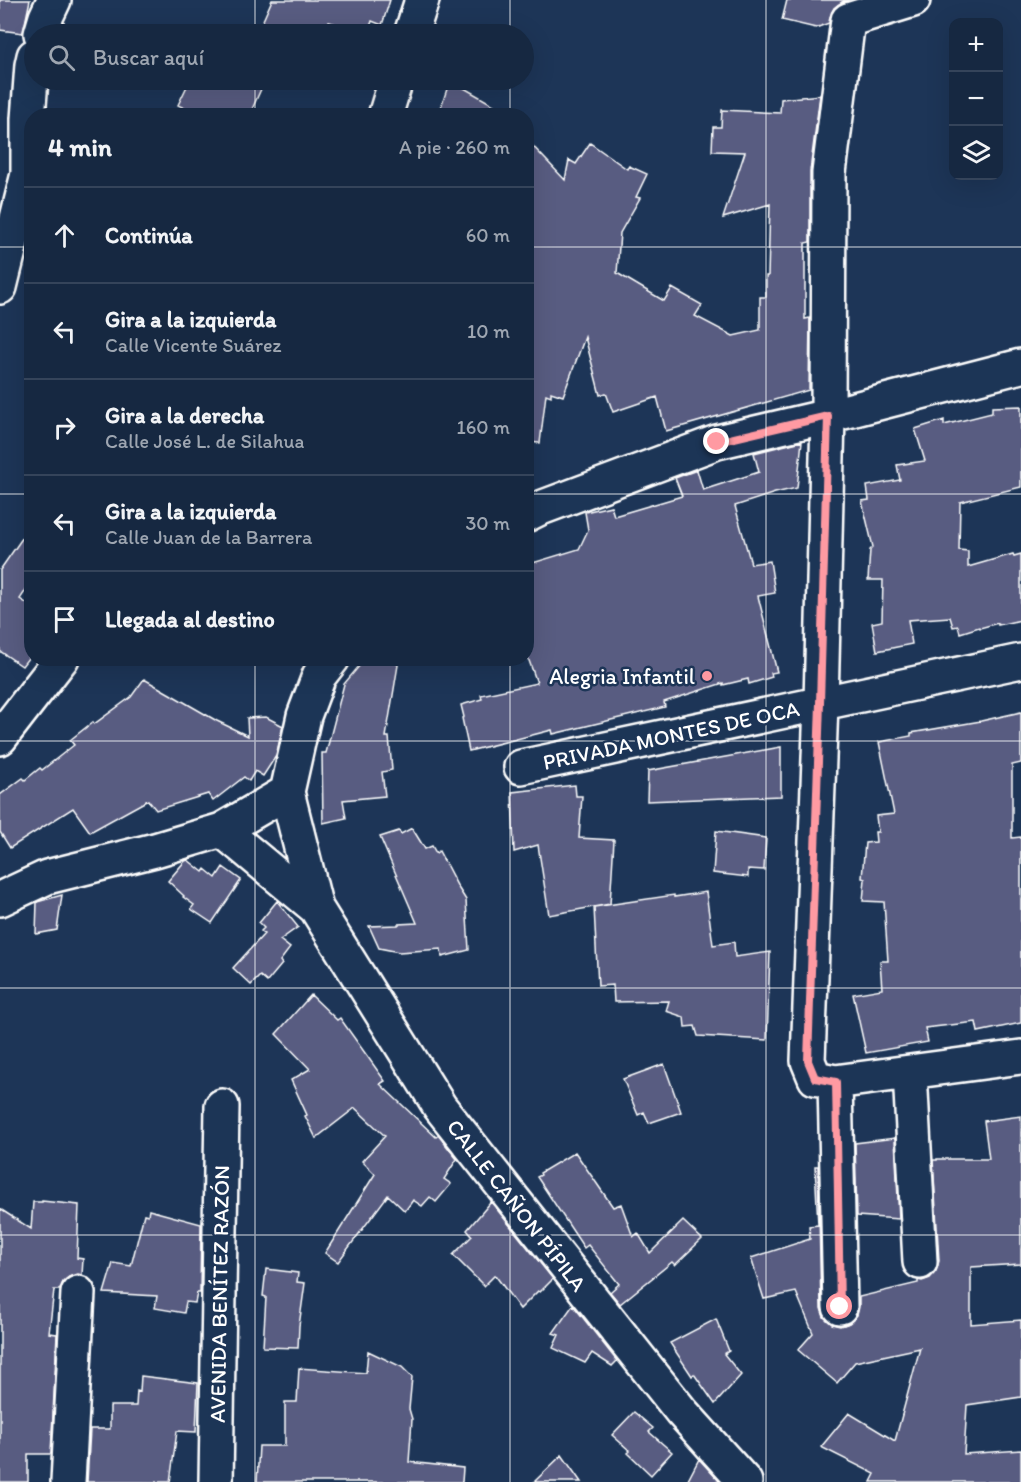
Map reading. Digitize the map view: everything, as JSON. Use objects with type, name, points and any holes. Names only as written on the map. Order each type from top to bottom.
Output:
[{"type":"street","points":[[44,24],[54,0]]},
{"type":"street","points":[[414,24],[422,0]]},
{"type":"street","points":[[840,1307],[825,1080],[808,1061],[828,416],[829,173],[848,20],[913,0]]},
{"type":"street","points":[[29,108],[30,90]]},
{"type":"street","points":[[387,108],[393,90]]},
{"type":"street","points":[[0,287],[24,190]]},
{"type":"street","points":[[534,511],[717,442],[1021,366]]},
{"type":"street","name":"PRIVADA MONTES DE OCA","points":[[521,767],[1021,661]]},
{"type":"street","points":[[0,738],[56,666]]},
{"type":"street","points":[[0,899],[47,877],[155,850],[222,830],[287,792],[304,716],[319,676],[327,666]]},
{"type":"street","name":"CALLE CAÑON PÍPILA","points":[[287,792],[316,908],[440,1107],[681,1411],[745,1482]]},
{"type":"street","name":"CALLE CAÑON PÍPILA","points":[[222,830],[316,908]]},
{"type":"street","points":[[825,1080],[910,1072],[1021,1057]]},
{"type":"street","points":[[910,1072],[920,1262]]},
{"type":"street","name":"AVENIDA BENÍTEZ RAZÓN","points":[[216,1482],[222,1106]]},
{"type":"street","points":[[68,1482],[78,1293]]},
{"type":"building","points":[[0,0],[30,0],[23,33],[0,30]]},
{"type":"building","points":[[272,0],[390,0],[382,24],[372,21],[371,24],[329,22],[328,24],[261,24]]},
{"type":"building","points":[[787,0],[849,0],[834,8],[829,23],[816,28],[782,20]]},
{"type":"building","points":[[185,90],[261,90],[253,108],[184,108],[178,105]]},
{"type":"building","points":[[447,90],[468,90],[499,108],[441,108]]},
{"type":"building","points":[[820,95],[810,171],[810,242],[805,243],[805,319],[810,318],[809,390],[666,431],[657,397],[613,412],[606,393],[600,395],[585,337],[563,396],[551,392],[551,396],[546,394],[540,443],[534,443],[534,147],[565,180],[569,160],[576,164],[590,143],[627,169],[629,166],[647,174],[636,197],[640,198],[620,233],[617,273],[664,301],[672,288],[702,305],[695,316],[733,336],[760,330],[760,297],[766,297],[766,276],[768,276],[770,204],[723,218],[745,152],[712,151],[713,127],[721,127],[722,110],[780,113],[781,99]]},
{"type":"building","points":[[1021,406],[1021,487],[960,502],[959,550],[968,551],[968,567],[1013,554],[1014,556],[1021,554],[1021,620],[979,627],[960,633],[958,626],[953,627],[950,617],[908,620],[912,644],[877,651],[872,623],[882,621],[883,580],[868,580],[870,550],[873,547],[862,501],[869,500],[867,486],[900,480],[897,465],[925,461],[915,429],[944,420],[944,425],[992,413],[992,407]]},
{"type":"building","points":[[802,441],[797,488],[735,506],[751,564],[770,561],[775,593],[758,596],[777,672],[771,673],[772,677],[749,684],[748,679],[723,685],[723,683],[664,702],[665,707],[553,734],[552,730],[469,751],[461,705],[482,699],[481,695],[537,683],[531,666],[534,666],[534,563],[579,549],[588,530],[585,512],[611,506],[614,516],[682,496],[675,478],[697,470],[703,490],[759,472],[754,453]]},
{"type":"building","points":[[24,536],[24,593],[20,599],[24,602],[24,663],[22,666],[0,651],[0,570]]},
{"type":"building","points":[[359,666],[398,666],[386,737],[389,737],[392,770],[382,772],[385,796],[343,800],[346,818],[323,823],[322,753],[326,753],[344,684]]},
{"type":"building","points":[[144,679],[248,736],[247,718],[266,717],[283,726],[276,756],[263,776],[255,771],[249,781],[244,777],[213,801],[208,794],[156,810],[148,800],[90,832],[73,808],[10,848],[0,832],[0,795],[23,778],[25,780],[40,768],[42,770],[74,745],[70,740],[131,697]]},
{"type":"building","points":[[1021,712],[1021,763],[1012,765],[1012,838],[1021,837],[1021,1023],[978,1032],[976,1022],[925,1028],[928,1042],[866,1053],[853,994],[882,989],[880,961],[888,961],[884,902],[863,901],[865,879],[862,878],[865,843],[876,842],[875,832],[878,832],[876,816],[894,814],[879,742],[911,736],[911,733]]},
{"type":"building","points":[[781,747],[781,796],[647,801],[648,771]]},
{"type":"building","points":[[575,785],[576,796],[582,796],[579,838],[614,840],[610,904],[549,915],[538,845],[514,852],[512,792]]},
{"type":"building","points":[[412,828],[425,849],[432,846],[436,853],[439,851],[466,900],[469,950],[442,957],[441,949],[399,952],[379,948],[369,926],[417,923],[380,837],[399,831],[401,834]]},
{"type":"building","points":[[716,831],[766,838],[764,870],[748,869],[748,877],[713,873]]},
{"type":"building","points":[[188,860],[203,872],[205,869],[216,878],[223,867],[241,880],[212,923],[191,909],[194,905],[168,881]]},
{"type":"building","points":[[706,892],[713,945],[734,942],[735,957],[770,952],[767,1040],[698,1036],[695,1026],[685,1027],[684,1017],[666,1011],[669,1001],[614,1002],[613,985],[598,986],[594,907]]},
{"type":"building","points":[[62,895],[57,930],[36,934],[37,902]]},
{"type":"building","points":[[277,901],[298,927],[280,940],[290,948],[280,961],[282,964],[267,982],[260,976],[251,985],[233,968],[264,934],[261,931],[264,928],[259,923]]},
{"type":"building","points":[[311,995],[337,1020],[340,1018],[385,1081],[380,1084],[436,1137],[438,1135],[457,1159],[444,1179],[451,1184],[436,1202],[430,1197],[422,1206],[413,1200],[405,1211],[388,1195],[338,1262],[325,1253],[375,1174],[362,1161],[385,1136],[355,1108],[316,1138],[291,1080],[310,1069],[276,1034]]},
{"type":"building","points":[[664,1064],[681,1112],[649,1123],[644,1112],[638,1115],[623,1079]]},
{"type":"building","points":[[1021,1116],[1021,1264],[971,1267],[971,1324],[1021,1320],[1021,1397],[967,1405],[964,1454],[1021,1450],[1021,1482],[871,1482],[875,1474],[821,1447],[849,1413],[895,1441],[920,1348],[855,1362],[837,1383],[798,1350],[813,1333],[796,1292],[764,1299],[751,1258],[810,1239],[809,1226],[818,1225],[815,1166],[818,1166],[821,1308],[824,1317],[832,1324],[840,1326],[849,1323],[857,1315],[859,1297],[918,1283],[918,1280],[930,1278],[936,1271],[939,1261],[933,1160],[989,1159],[984,1121]]},
{"type":"building","points":[[895,1138],[899,1219],[857,1216],[855,1143]]},
{"type":"building","points":[[575,1152],[613,1207],[621,1204],[633,1237],[638,1233],[650,1253],[683,1221],[702,1239],[675,1265],[672,1262],[620,1304],[610,1292],[619,1284],[588,1245],[584,1248],[537,1177]]},
{"type":"building","points":[[33,1202],[79,1205],[77,1258],[83,1259],[82,1275],[69,1277],[63,1282],[60,1290],[54,1290],[49,1333],[57,1334],[51,1454],[28,1454],[28,1482],[0,1482],[0,1209],[31,1229]]},
{"type":"building","points":[[491,1202],[553,1279],[520,1309],[495,1275],[484,1286],[453,1255],[472,1236],[467,1230]]},
{"type":"building","points":[[149,1210],[201,1224],[200,1293],[197,1293],[195,1303],[186,1302],[184,1313],[155,1308],[157,1296],[104,1293],[113,1263],[131,1266],[144,1214],[148,1215]]},
{"type":"building","points":[[266,1269],[298,1273],[297,1282],[305,1283],[298,1348],[263,1347],[266,1297],[263,1296]]},
{"type":"building","points":[[573,1305],[617,1361],[612,1366],[592,1353],[585,1363],[553,1348],[559,1335],[553,1333]]},
{"type":"building","points":[[716,1319],[729,1351],[724,1354],[741,1375],[715,1404],[694,1374],[692,1376],[670,1343]]},
{"type":"building","points":[[368,1351],[402,1367],[412,1377],[409,1409],[412,1419],[409,1462],[463,1468],[462,1482],[257,1482],[259,1446],[285,1446],[285,1402],[297,1402],[299,1368],[366,1373]]},
{"type":"building","points":[[141,1376],[198,1383],[196,1432],[177,1431],[170,1482],[87,1482],[90,1429],[110,1429],[110,1406],[136,1406]]},
{"type":"building","points":[[634,1412],[653,1428],[649,1432],[672,1452],[651,1475],[612,1435]]},
{"type":"building","points":[[562,1455],[581,1482],[534,1482]]},
{"type":"building","points":[[699,1459],[720,1482],[687,1482]]},
{"type":"place","name":"Alegria Infantil","points":[[707,676]]},
{"type":"route","points":[[717,442],[828,416],[808,1061],[815,1078],[836,1082],[840,1307]]}]
